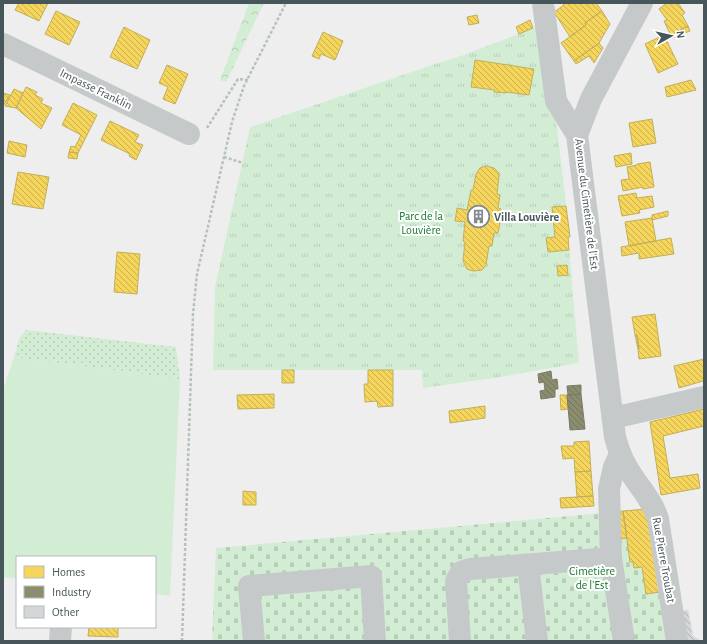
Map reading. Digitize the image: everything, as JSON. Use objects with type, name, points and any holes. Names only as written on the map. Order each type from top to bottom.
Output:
[{"type":"street","points":[[543,3],[556,101],[577,135]]},
{"type":"street","name":"Avenue du Cimetière de l'Est","points":[[613,418],[577,135],[591,99],[642,3]]},
{"type":"street","name":"Impasse Franklin","points":[[3,44],[189,134]]},
{"type":"street","points":[[613,418],[704,397]]},
{"type":"street","name":"Rue Pierre Troubat","points":[[613,418],[615,437],[620,454],[627,468],[655,508],[677,641]]},
{"type":"street","points":[[620,454],[614,467],[609,489],[609,513],[611,558],[624,641]]},
{"type":"street","points":[[460,641],[456,581],[461,572],[470,569],[611,558]]},
{"type":"street","points":[[528,565],[537,641]]},
{"type":"street","points":[[254,641],[249,586],[372,576],[375,641]]},
{"type":"street","points":[[60,641],[61,628]]},
{"type":"path","points":[[182,641],[193,314],[197,274],[232,122],[248,80],[286,3]]},
{"type":"path","points":[[189,134],[201,138],[238,79],[248,80]]},
{"type":"path","points":[[224,158],[243,163]]},
{"type":"green space","points":[[249,3],[264,3],[226,82],[220,80]]},
{"type":"green space","name":"Parc de la Louvière","points":[[542,25],[555,111],[570,237],[568,237],[579,363],[495,378],[423,388],[422,370],[213,370],[215,287],[250,127],[461,56]]},
{"type":"green space","points":[[26,330],[176,347],[180,379],[14,357],[19,339]]},
{"type":"green space","points":[[14,357],[180,379],[170,596],[156,594],[156,556],[16,556],[16,579],[3,577],[3,390]]},
{"type":"green space","name":"Cimetière de l’Est","points":[[647,509],[667,641],[212,641],[216,548]]},
{"type":"building: Homes","points":[[19,3],[48,3],[39,21],[15,10]]},
{"type":"building: Homes","points":[[562,3],[596,3],[602,11],[585,23],[586,25],[570,37],[554,12],[564,5]]},
{"type":"building: Homes","points":[[667,3],[678,3],[685,13],[682,15],[688,26],[680,30],[682,34],[672,38],[664,21],[667,20],[659,9]]},
{"type":"building: Homes","points":[[56,11],[80,22],[69,45],[45,34]]},
{"type":"building: Homes","points":[[602,11],[610,24],[599,43],[574,61],[561,43]]},
{"type":"building: Homes","points":[[477,15],[479,23],[469,25],[467,17]]},
{"type":"building: Homes","points":[[530,20],[533,28],[519,34],[516,27]]},
{"type":"building: Homes","points":[[688,26],[690,31],[682,34],[680,30]]},
{"type":"building: Homes","points":[[124,27],[150,40],[137,69],[110,57]]},
{"type":"building: Homes","points":[[323,32],[343,41],[335,60],[321,54],[319,59],[312,56]]},
{"type":"building: Homes","points":[[664,35],[678,64],[658,73],[645,44]]},
{"type":"building: Homes","points":[[599,43],[603,48],[594,63],[589,56],[576,64],[574,61]]},
{"type":"building: Homes","points":[[475,60],[534,69],[529,95],[494,92],[495,90],[471,87]]},
{"type":"building: Homes","points":[[167,65],[188,74],[175,104],[163,99],[168,87],[159,83]]},
{"type":"building: Homes","points":[[691,80],[696,90],[667,97],[665,87]]},
{"type":"building: Homes","points":[[26,87],[37,92],[35,95],[43,99],[41,103],[52,108],[41,129],[16,108]]},
{"type":"building: Homes","points":[[14,89],[23,93],[16,108],[5,106]]},
{"type":"building: Homes","points":[[3,93],[10,95],[3,106]]},
{"type":"building: Homes","points":[[73,103],[97,115],[78,153],[69,152],[71,146],[75,147],[81,135],[62,125]]},
{"type":"building: Homes","points":[[652,119],[656,143],[633,147],[629,123]]},
{"type":"building: Homes","points":[[110,121],[139,135],[135,142],[143,145],[136,160],[129,156],[130,154],[101,140]]},
{"type":"building: Homes","points":[[9,141],[27,145],[25,157],[7,153]]},
{"type":"building: Homes","points":[[69,152],[78,153],[77,159],[68,158]]},
{"type":"building: Homes","points":[[631,153],[632,164],[616,167],[614,156]]},
{"type":"building: Homes","points":[[650,162],[654,187],[643,189],[643,187],[623,191],[621,180],[629,179],[627,167]]},
{"type":"building: Homes","name":"Villa Louvière","points":[[486,166],[494,168],[499,173],[497,194],[500,195],[498,208],[501,209],[502,213],[498,233],[494,233],[492,246],[489,246],[486,265],[482,270],[473,271],[467,269],[463,261],[465,222],[455,221],[457,208],[467,210],[476,174],[480,168]]},
{"type":"building: Homes","points":[[18,172],[49,177],[43,209],[12,204]]},
{"type":"building: Homes","points":[[636,193],[637,198],[652,196],[654,207],[639,210],[640,213],[622,216],[618,196]]},
{"type":"building: Homes","points":[[566,206],[570,237],[568,237],[569,250],[548,252],[546,238],[555,237],[552,207]]},
{"type":"building: Homes","points":[[668,211],[668,216],[652,220],[652,215]]},
{"type":"building: Homes","points":[[652,218],[656,241],[629,246],[625,222]]},
{"type":"building: Homes","points":[[671,238],[674,254],[639,259],[639,253],[622,256],[621,247]]},
{"type":"building: Homes","points":[[117,252],[140,254],[137,294],[114,292]]},
{"type":"building: Homes","points":[[567,265],[568,275],[558,276],[557,266]]},
{"type":"building: Homes","points":[[655,314],[661,356],[639,359],[637,335],[635,335],[632,317]]},
{"type":"building: Homes","points":[[635,335],[637,335],[639,349],[638,349]]},
{"type":"building: Homes","points":[[704,359],[704,383],[703,381],[679,388],[674,366]]},
{"type":"building: Homes","points":[[282,370],[294,370],[294,383],[282,383]]},
{"type":"building: Homes","points":[[368,370],[393,370],[393,406],[378,407],[377,401],[365,402],[364,384],[368,384]]},
{"type":"building: Homes","points":[[274,394],[274,408],[238,409],[237,395]]},
{"type":"building: Homes","points":[[560,395],[567,395],[568,409],[561,410]]},
{"type":"building: Homes","points":[[485,406],[485,418],[450,423],[449,411]]},
{"type":"building: Homes","points":[[704,409],[704,426],[663,436],[670,478],[698,474],[700,488],[661,495],[650,422]]},
{"type":"building: Homes","points":[[589,441],[591,471],[575,472],[574,458],[563,459],[561,446],[574,446],[574,442]]},
{"type":"building: Homes","points":[[591,471],[593,496],[577,497],[575,472]]},
{"type":"building: Homes","points":[[243,491],[256,492],[256,505],[243,505]]},
{"type":"building: Homes","points":[[593,496],[594,506],[561,508],[560,498]]},
{"type":"building: Homes","points":[[647,509],[660,592],[646,594],[642,567],[634,568],[633,562],[630,562],[623,511]]},
{"type":"building: Homes","points":[[623,511],[627,538],[619,539],[615,512]]},
{"type":"building: Homes","points":[[89,628],[118,628],[118,637],[88,636]]},
{"type":"building: Industry","points":[[551,371],[552,380],[557,379],[558,389],[555,389],[555,397],[541,399],[540,391],[545,390],[544,382],[539,383],[538,374]]},
{"type":"building: Industry","points":[[581,385],[581,394],[568,395],[567,386]]},
{"type":"building: Industry","points":[[581,394],[585,429],[570,430],[567,395]]},
{"type":"building: Other","points":[[688,610],[693,636],[701,641],[683,641],[679,612]]},
{"type":"place","name":"Villa Louvière","points":[[478,217]]}]
